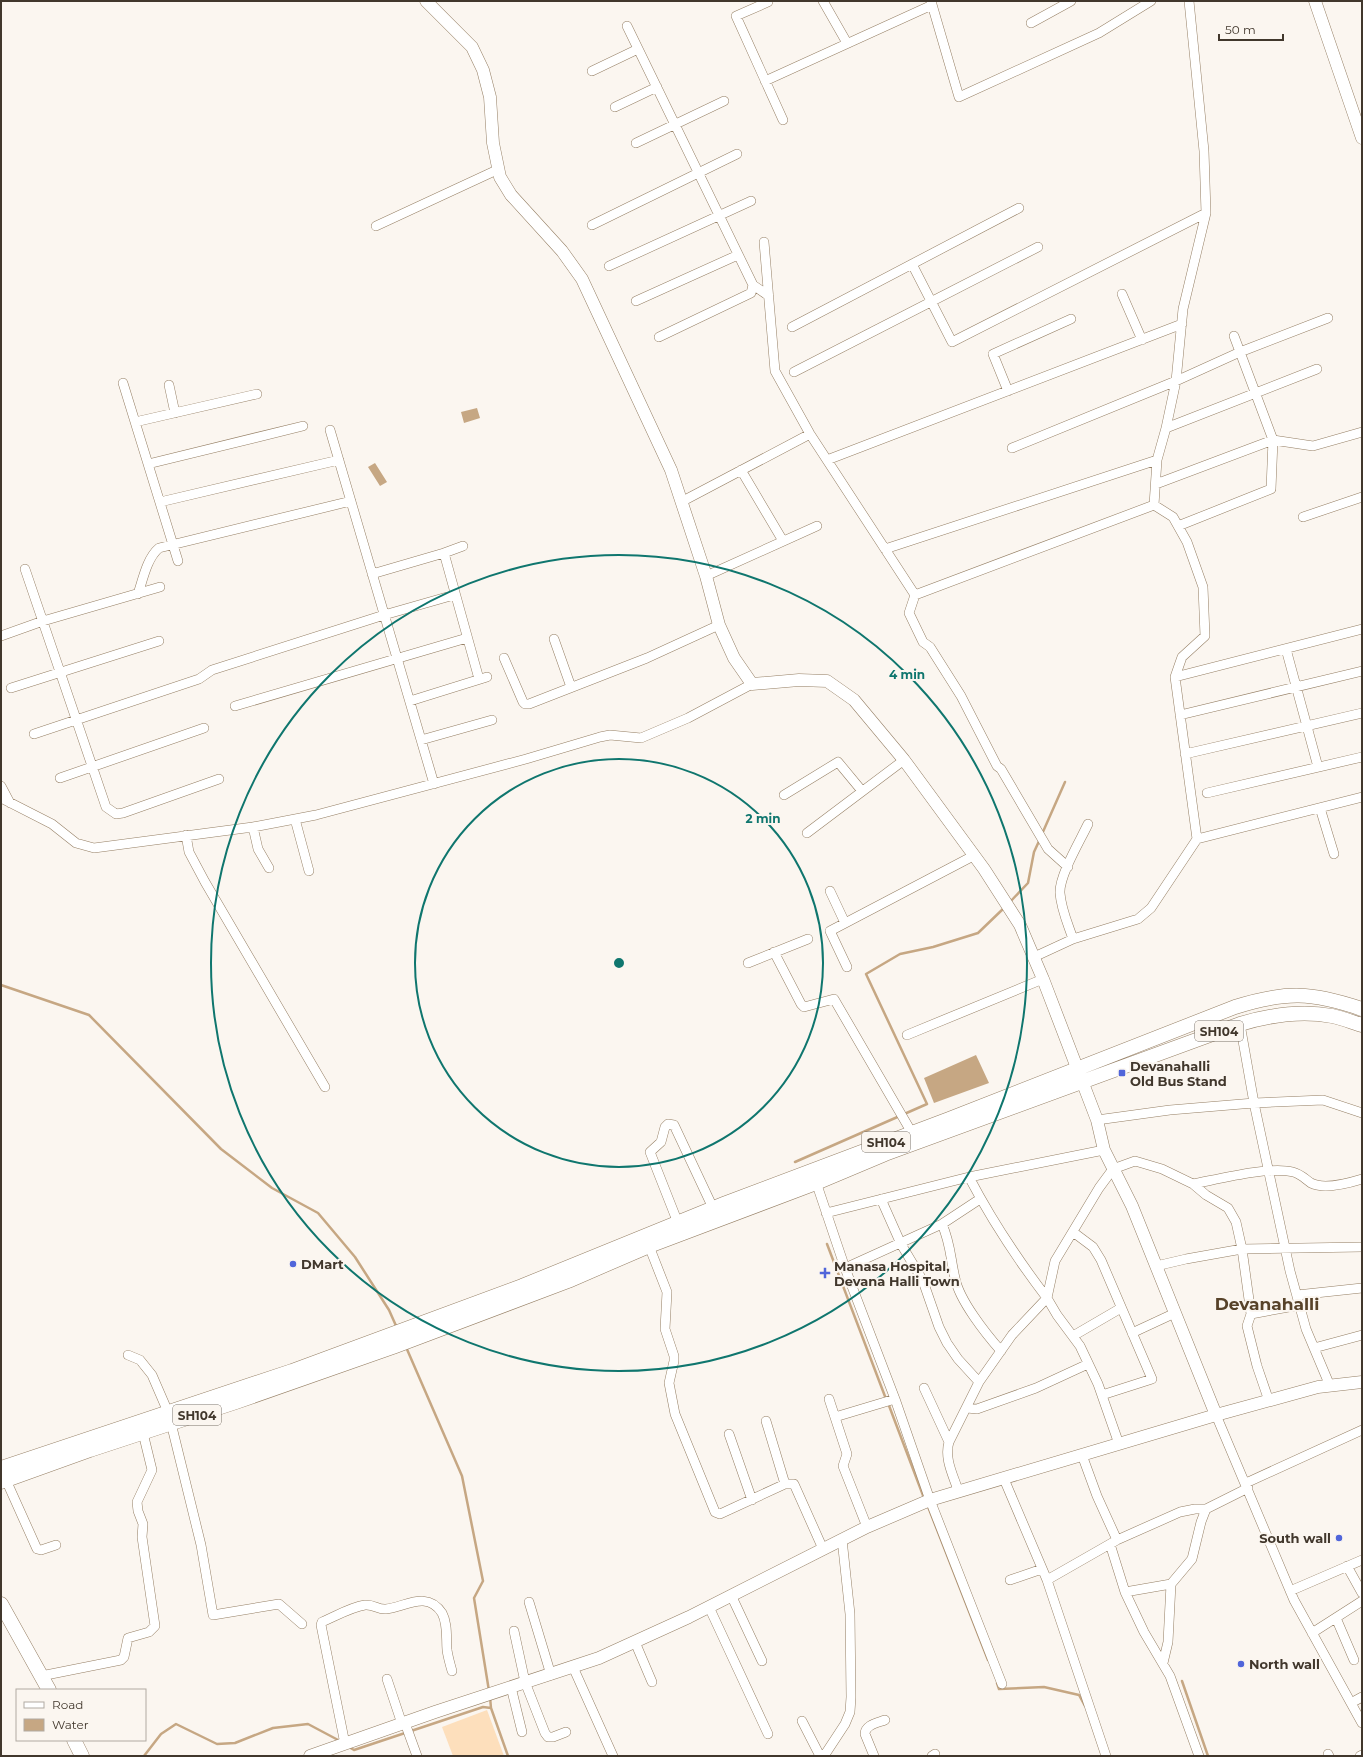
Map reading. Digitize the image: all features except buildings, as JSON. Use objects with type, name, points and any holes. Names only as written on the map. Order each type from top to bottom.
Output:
[{"type":"main road","name":"SH104","points":[[417,1331],[713,1208],[885,1154],[1079,1075],[1228,1009],[1282,995],[1310,995],[1339,1001],[1362,1009]]},
{"type":"main road","name":"SH104","points":[[3,1477],[417,1331],[568,1281],[814,1176],[912,1132],[1079,1075],[1265,1016],[1304,1013],[1332,1016],[1362,1026]]},
{"type":"main road","name":"SH104","points":[[3,1477],[143,1432],[170,1418]]},
{"type":"main road","points":[[1,1604],[48,1689]]},
{"type":"main road","points":[[74,1741],[82,1756]]},
{"type":"street","points":[[426,1],[472,47],[483,70],[490,97],[493,143],[500,177],[511,194],[562,251],[582,279],[671,470],[706,576],[719,625],[734,658],[752,684]]},
{"type":"street","points":[[823,1],[847,43]]},
{"type":"street","points":[[1031,23],[1071,1]]},
{"type":"street","points":[[765,80],[931,3],[959,97],[1099,33],[1150,1]]},
{"type":"street","points":[[1154,505],[1157,460],[1166,428],[1176,381],[1184,309],[1206,213],[1204,151],[1189,1]]},
{"type":"street","points":[[1315,1],[1362,138]]},
{"type":"street","points":[[768,2],[736,16],[783,120]]},
{"type":"street","points":[[627,26],[753,285],[769,296]]},
{"type":"street","points":[[592,71],[638,49]]},
{"type":"street","points":[[615,106],[657,87]]},
{"type":"street","points":[[636,143],[724,101]]},
{"type":"street","points":[[592,225],[737,154]]},
{"type":"street","points":[[376,226],[499,169]]},
{"type":"street","points":[[609,266],[751,200]]},
{"type":"street","points":[[792,327],[1019,208]]},
{"type":"street","points":[[912,264],[952,342],[1206,213]]},
{"type":"street","points":[[764,242],[775,371],[810,434],[915,595]]},
{"type":"street","points":[[794,372],[1038,247]]},
{"type":"street","points":[[636,301],[738,255]]},
{"type":"street","points":[[659,337],[751,293],[753,285]]},
{"type":"street","points":[[1122,294],[1142,340]]},
{"type":"street","points":[[1012,448],[1176,381],[1240,352],[1328,318]]},
{"type":"street","points":[[1008,391],[994,354],[1071,319]]},
{"type":"street","points":[[827,460],[1182,324]]},
{"type":"street","points":[[1178,526],[1271,489],[1273,440],[1234,336]]},
{"type":"street","points":[[1166,428],[1317,369]]},
{"type":"street","points":[[123,383],[178,561]]},
{"type":"street","points":[[169,385],[175,413]]},
{"type":"street","points":[[135,422],[257,394]]},
{"type":"street","points":[[148,464],[303,426]]},
{"type":"street","points":[[330,430],[434,784]]},
{"type":"street","points":[[1156,484],[1273,440],[1313,446],[1362,432]]},
{"type":"street","points":[[681,502],[810,434]]},
{"type":"street","points":[[160,502],[339,460]]},
{"type":"street","points":[[885,549],[1157,460]]},
{"type":"street","points":[[741,470],[783,541]]},
{"type":"street","points":[[1303,517],[1362,497]]},
{"type":"street","points":[[138,594],[153,553],[159,548],[351,501]]},
{"type":"street","points":[[1034,957],[1073,939],[1138,919],[1151,908],[1197,838],[1175,677],[1182,657],[1205,636],[1204,587],[1187,542],[1173,517],[1154,505]]},
{"type":"street","points":[[915,595],[1154,505]]},
{"type":"street","points":[[706,576],[818,526]]},
{"type":"street","points":[[372,574],[463,546]]},
{"type":"street","points":[[410,701],[483,678],[467,638],[444,553]]},
{"type":"street","points":[[24,569],[106,807],[116,814],[219,779]]},
{"type":"street","points":[[1,636],[43,621],[160,587]]},
{"type":"street","points":[[34,734],[199,679],[212,670],[454,594]]},
{"type":"street","points":[[915,595],[909,613],[923,642],[930,647],[961,696],[997,766],[1001,769],[1048,849],[1068,867]]},
{"type":"street","points":[[504,658],[525,704],[647,658],[719,625]]},
{"type":"street","points":[[1175,677],[1362,629]]},
{"type":"street","points":[[235,706],[467,638]]},
{"type":"street","points":[[554,639],[571,687]]},
{"type":"street","points":[[11,688],[159,641]]},
{"type":"street","points":[[1286,649],[1318,768]]},
{"type":"street","points":[[1180,715],[1362,671]]},
{"type":"street","points":[[1,798],[52,824],[76,843],[94,848],[253,827],[316,815],[526,759],[600,737],[610,736],[641,738],[688,718],[752,684],[799,680],[827,681],[854,700],[904,760],[975,855],[1020,925],[1043,979],[1097,1120],[1104,1150],[1132,1206],[1216,1415],[1290,1591],[1362,1723]]},
{"type":"street","points":[[1185,754],[1362,713]]},
{"type":"street","points":[[421,740],[492,720]]},
{"type":"street","points":[[60,778],[204,728]]},
{"type":"street","points":[[1207,793],[1362,758]]},
{"type":"street","points":[[807,833],[904,760]]},
{"type":"street","points":[[784,795],[838,762],[862,791]]},
{"type":"street","points":[[1,786],[10,803]]},
{"type":"street","points":[[1197,838],[1362,797]]},
{"type":"street","points":[[1320,808],[1334,854]]},
{"type":"street","points":[[295,819],[309,871]]},
{"type":"street","points":[[1073,939],[1060,893],[1062,879],[1088,824]]},
{"type":"street","points":[[253,827],[258,849],[269,868]]},
{"type":"street","points":[[186,835],[189,852],[205,882],[325,1087]]},
{"type":"street","points":[[847,966],[830,931],[975,855]]},
{"type":"street","points":[[830,891],[845,923]]},
{"type":"street","points":[[748,963],[808,939]]},
{"type":"street","points":[[774,952],[804,1007],[834,999],[912,1132]]},
{"type":"street","points":[[907,1035],[1043,979]]},
{"type":"street","points":[[1240,1024],[1254,1103],[1297,1295],[1306,1329],[1330,1386]]},
{"type":"street","points":[[1097,1120],[1170,1110],[1254,1103],[1323,1100],[1362,1114]]},
{"type":"street","points":[[678,1223],[650,1152],[661,1142],[665,1127],[668,1124],[674,1125],[713,1208]]},
{"type":"street","points":[[826,1213],[969,1177],[1104,1150]]},
{"type":"street","points":[[958,1490],[947,1457],[947,1449],[949,1442],[979,1382],[1012,1335],[1047,1298],[1055,1261],[1098,1188],[1113,1169],[1135,1161],[1162,1168],[1193,1184],[1206,1196],[1228,1208],[1236,1222],[1242,1249],[1251,1314],[1247,1326],[1257,1366],[1269,1401]]},
{"type":"street","points":[[1193,1184],[1269,1171],[1293,1172],[1305,1177],[1312,1184],[1334,1186],[1362,1179]]},
{"type":"street","points":[[814,1176],[845,1268],[895,1399],[927,1501],[1002,1684]]},
{"type":"street","points":[[969,1177],[980,1199],[1026,1270],[1047,1298],[1056,1315],[1080,1346],[1102,1395],[1119,1444]]},
{"type":"street","points":[[880,1199],[901,1244],[923,1281],[939,1327],[947,1343],[958,1359],[979,1382]]},
{"type":"street","points":[[845,1268],[901,1244],[942,1224],[980,1199]]},
{"type":"street","points":[[942,1224],[950,1246],[955,1279],[982,1328],[1001,1351]]},
{"type":"street","points":[[1073,1232],[1093,1247],[1101,1260],[1152,1379],[1102,1395]]},
{"type":"street","points":[[649,1246],[668,1292],[666,1329],[674,1356],[669,1384],[675,1414],[715,1512],[720,1514],[785,1484],[794,1484],[823,1549]]},
{"type":"street","points":[[1156,1266],[1242,1249],[1362,1247]]},
{"type":"street","points":[[1297,1295],[1362,1288]]},
{"type":"street","points":[[1251,1314],[1300,1306]]},
{"type":"street","points":[[1073,1336],[1121,1308]]},
{"type":"street","points":[[1132,1333],[1175,1313]]},
{"type":"street","points":[[1314,1348],[1362,1335]]},
{"type":"street","points":[[128,1355],[140,1360],[149,1371],[170,1418],[201,1545],[213,1616],[279,1604],[302,1624]]},
{"type":"street","points":[[967,1408],[977,1409],[1036,1388],[1088,1364]]},
{"type":"street","points":[[312,1756],[339,1748],[489,1694],[599,1658],[709,1607],[867,1527],[927,1501],[958,1490],[1004,1478],[1216,1415],[1318,1388],[1362,1382]]},
{"type":"street","points":[[924,1388],[949,1442]]},
{"type":"street","points":[[829,1399],[847,1454],[843,1466],[867,1527]]},
{"type":"street","points":[[835,1417],[895,1399]]},
{"type":"street","points":[[766,1421],[785,1484]]},
{"type":"street","points":[[1047,1580],[1113,1542],[1180,1512],[1195,1509],[1206,1510],[1247,1486],[1362,1430]]},
{"type":"street","points":[[41,1676],[123,1659],[128,1638],[149,1632],[155,1626],[142,1538],[143,1524],[137,1506],[137,1502],[152,1470],[143,1432]]},
{"type":"street","points":[[729,1434],[752,1500]]},
{"type":"street","points":[[1082,1455],[1113,1542],[1125,1592],[1144,1632],[1170,1676],[1198,1756]]},
{"type":"street","points":[[3,1477],[37,1549],[41,1550],[56,1545]]},
{"type":"street","points":[[1004,1478],[1047,1580],[1106,1756]]},
{"type":"street","points":[[1125,1592],[1171,1584],[1192,1559],[1201,1522],[1206,1510]]},
{"type":"street","points":[[824,1756],[845,1724],[850,1712],[850,1614],[842,1540]]},
{"type":"street","points":[[1290,1591],[1362,1560]]},
{"type":"street","points":[[1347,1566],[1362,1593]]},
{"type":"street","points":[[1010,1580],[1042,1569]]},
{"type":"street","points":[[1163,1663],[1168,1642],[1171,1584]]},
{"type":"street","points":[[731,1595],[762,1661]]},
{"type":"street","points":[[339,1748],[321,1624],[322,1622],[365,1605],[374,1605],[382,1609],[388,1609],[425,1600],[441,1612],[445,1621],[447,1650],[452,1671]]},
{"type":"street","points":[[1312,1633],[1362,1601]]},
{"type":"street","points":[[529,1602],[550,1675]]},
{"type":"street","points":[[709,1607],[768,1734]]},
{"type":"street","points":[[1336,1618],[1354,1660]]},
{"type":"street","points":[[514,1631],[525,1682],[545,1733],[548,1737],[553,1737],[566,1732]]},
{"type":"street","points":[[635,1642],[652,1682]]},
{"type":"street","points":[[573,1667],[613,1756]]},
{"type":"street","points":[[388,1679],[403,1724],[417,1756]]},
{"type":"street","points":[[511,1687],[522,1732]]},
{"type":"street","points":[[1351,1703],[1362,1697]]},
{"type":"street","points":[[874,1756],[865,1731],[867,1728],[884,1720]]},
{"type":"street","points":[[802,1721],[820,1756]]},
{"type":"shaded area","points":[[487,1710],[504,1756],[453,1756],[442,1727]]},
{"type":"water","points":[[477,408],[480,418],[464,423],[461,412]]},
{"type":"water","points":[[375,463],[387,482],[380,486],[368,467]]},
{"type":"water","points":[[976,1055],[989,1083],[934,1103],[924,1078]]},
{"type":"waterway","points":[[1042,834],[1065,782]]},
{"type":"waterway","points":[[1009,903],[1028,883],[1034,852],[1040,839]]},
{"type":"waterway","points":[[795,1162],[927,1104],[866,974],[900,954],[933,947],[978,933],[1004,908]]},
{"type":"waterway","points":[[1,985],[89,1015],[221,1149],[272,1188],[318,1213],[355,1257],[389,1310],[397,1328]]},
{"type":"waterway","points":[[827,1244],[886,1399]]},
{"type":"waterway","points":[[406,1347],[462,1476],[483,1581],[474,1598],[489,1691]]},
{"type":"waterway","points":[[888,1403],[924,1498]]},
{"type":"waterway","points":[[927,1504],[988,1660]]},
{"type":"waterway","points":[[1182,1681],[1208,1756]]},
{"type":"waterway","points":[[997,1683],[999,1689],[1044,1687],[1079,1695],[1085,1706]]},
{"type":"waterway","points":[[490,1697],[491,1708]]},
{"type":"waterway","points":[[349,1747],[354,1750],[483,1707],[491,1708],[508,1756]]},
{"type":"waterway","points":[[144,1756],[161,1734],[176,1724],[217,1744],[235,1743],[273,1728],[308,1724],[340,1741]]},
{"type":"place","name":"Devanahalli Old Bus Stand","points":[[1122,1073]]},
{"type":"place","name":"DMart","points":[[293,1264]]},
{"type":"place","name":"Manasa Hospital, Devana Halli Town","points":[[825,1273]]},
{"type":"place","name":"South wall","points":[[1339,1538]]},
{"type":"place","name":"North wall","points":[[1241,1664]]},
{"type":"district","name":"Devanahalli","points":[[1267,1304]]}]
